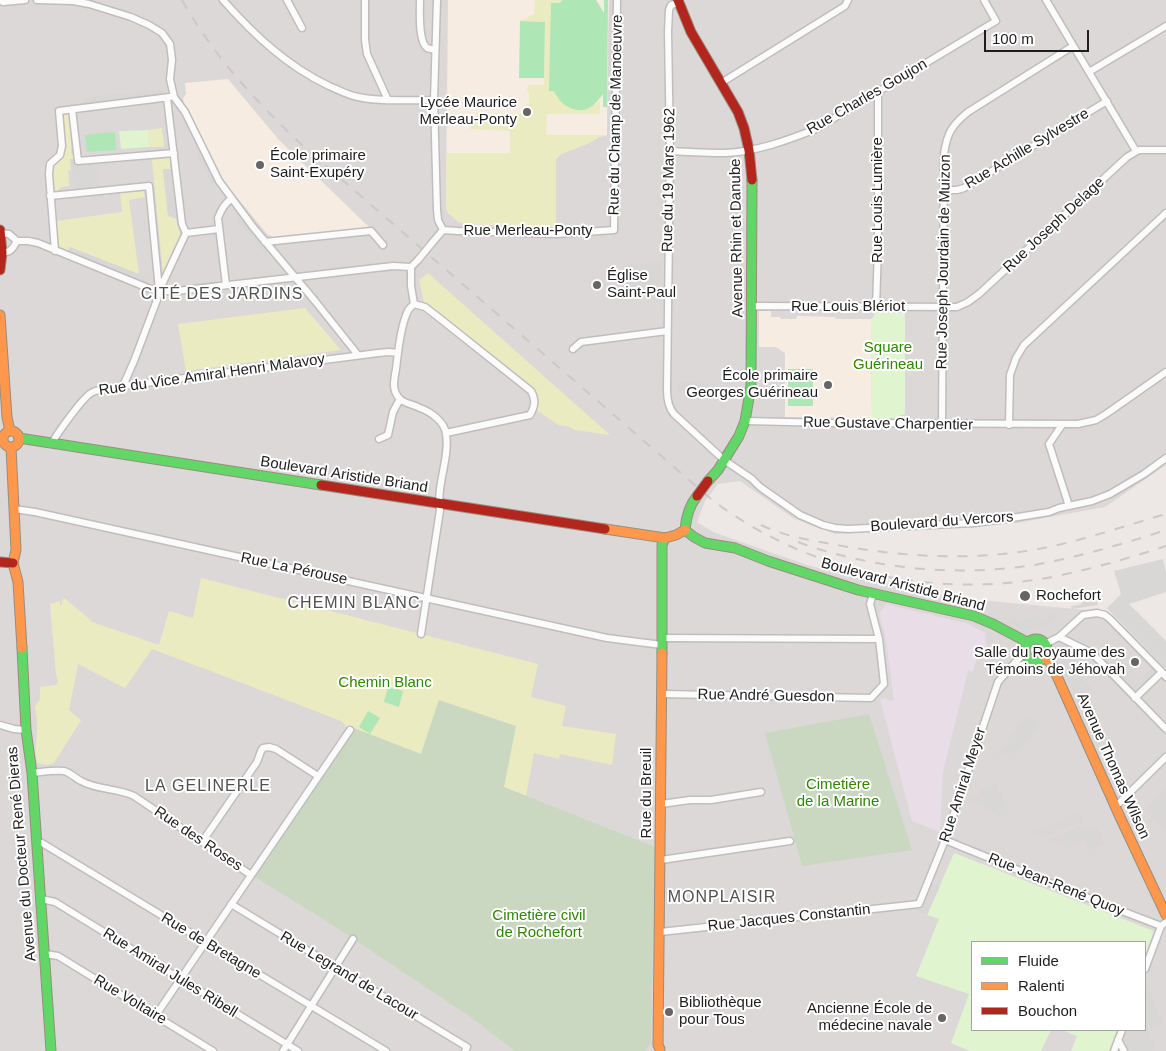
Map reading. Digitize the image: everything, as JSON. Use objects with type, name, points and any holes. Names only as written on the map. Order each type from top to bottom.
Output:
[{"type":"street","points":[[1,3],[25,0]]},
{"type":"street","points":[[37,0],[90,2],[149,25],[162,33],[170,44],[174,153],[182,224],[186,233],[159,291]]},
{"type":"street","points":[[223,0],[269,47],[312,78],[347,94],[360,97],[388,100],[434,100]]},
{"type":"street","points":[[287,0],[302,28]]},
{"type":"street","points":[[365,0],[367,54],[388,100]]},
{"type":"street","points":[[420,0],[422,41],[427,48],[435,50]]},
{"type":"street","points":[[414,304],[411,286],[411,267],[443,230],[438,220],[437,210],[434,100],[437,0]]},
{"type":"street","name":"Rue du Champ de Manoeuvre","points":[[614,230],[617,0]]},
{"type":"street","points":[[721,83],[845,6],[848,0]]},
{"type":"street","name":"Rue Charles Goujon","points":[[670,151],[726,152],[749,150],[793,138],[816,129],[996,21],[984,0]]},
{"type":"street","points":[[1046,0],[1136,151],[1144,149],[1166,150]]},
{"type":"street","name":"Avenue Rhin et Danube","points":[[679,2],[691,32],[738,112],[749,150],[752,174],[751,386],[745,420],[739,436],[718,470],[690,506],[685,530]]},
{"type":"street","name":"Rue du 19 Mars 1962","points":[[679,2],[671,5],[669,10],[670,151],[667,400],[674,414],[724,460]]},
{"type":"street","points":[[1089,72],[1166,26]]},
{"type":"street","name":"Rue Joseph Jourdain de Muizon","points":[[942,424],[944,154],[946,141],[956,121],[968,112],[1073,46]]},
{"type":"street","name":"Rue Louis Lumière","points":[[876,307],[878,92]]},
{"type":"street","points":[[55,251],[49,174],[50,164],[60,155],[62,146],[59,111],[171,97],[178,102],[219,181],[232,199],[358,355]]},
{"type":"street","name":"Rue Achille Sylvestre","points":[[945,190],[964,188],[1106,101]]},
{"type":"street","points":[[72,109],[78,161],[174,153]]},
{"type":"street","name":"Rue Joseph Delage","points":[[944,308],[957,307],[979,294],[1127,157],[1136,151]]},
{"type":"street","points":[[50,196],[149,186],[159,291],[158,300],[123,386]]},
{"type":"street","points":[[226,285],[218,218],[226,202],[232,199]]},
{"type":"street","points":[[1009,424],[1010,375],[1016,358],[1024,345],[1166,213]]},
{"type":"street","points":[[186,233],[219,229]]},
{"type":"street","name":"Rue Merleau-Ponty","points":[[443,230],[557,234],[614,230]]},
{"type":"street","points":[[266,242],[371,231],[383,244]]},
{"type":"street","points":[[0,270],[0,232],[9,234],[17,240],[28,240],[38,243],[159,291],[177,291],[393,266],[411,267]]},
{"type":"street","points":[[1,253],[12,250],[17,240]]},
{"type":"street","points":[[414,304],[408,311],[404,321],[394,385],[400,399],[432,414],[442,424],[446,433],[446,453],[439,503],[440,510],[421,634]]},
{"type":"street","points":[[414,304],[425,307],[438,317],[531,391],[535,398],[534,408],[530,415],[446,433]]},
{"type":"street","name":"Rue Louis Blériot","points":[[752,307],[944,308]]},
{"type":"street","points":[[0,315],[7,416],[10,431]]},
{"type":"street","points":[[573,349],[581,342],[667,331]]},
{"type":"street","name":"Rue du Vice Amiral Henri Malavoy","points":[[52,443],[73,412],[91,392],[123,386],[358,355],[398,353]]},
{"type":"street","name":"Rue Gustave Charpentier","points":[[745,420],[748,422],[822,423],[1078,424],[1096,420],[1166,372]]},
{"type":"street","points":[[379,439],[388,435],[393,412],[400,399]]},
{"type":"street","points":[[1062,424],[1050,444],[1069,506]]},
{"type":"street","points":[[10,431],[15,432],[19,438],[18,443],[11,447],[6,445],[3,438],[5,433],[10,431]]},
{"type":"street","name":"Boulevard Aristide Briand","points":[[19,438],[665,538]]},
{"type":"street","name":"Avenue du Docteur René Dieras","points":[[11,447],[16,550],[13,563],[18,582],[26,730],[32,773],[51,1051]]},
{"type":"street","name":"Boulevard du Vercors","points":[[724,460],[800,515],[823,525],[848,529],[980,522],[1049,512],[1092,501],[1110,494],[1144,474],[1166,458]]},
{"type":"street","name":"Rue La Pérouse","points":[[14,509],[44,514],[606,638],[662,642],[878,639]]},
{"type":"street","points":[[665,538],[685,530]]},
{"type":"street","name":"Boulevard Aristide Briand","points":[[685,530],[694,538],[705,543],[735,548],[768,561],[873,594],[974,616],[1027,642]]},
{"type":"street","name":"Rue du Breuil","points":[[661,1050],[658,1045],[658,1005],[661,860],[662,545],[665,538]]},
{"type":"street","points":[[0,562],[13,563]]},
{"type":"street","points":[[873,594],[870,604],[878,639]]},
{"type":"street","points":[[1046,644],[1059,637],[1083,615],[1097,613],[1105,615],[1164,675],[1135,698]]},
{"type":"street","points":[[1059,637],[1092,653],[1166,729]]},
{"type":"street","points":[[1009,669],[1042,659],[1045,656],[1046,644],[1036,638],[1025,645],[1025,652],[1028,658],[1035,661]]},
{"type":"street","name":"Rue André Guesdon","points":[[662,694],[871,698],[884,684],[878,639]]},
{"type":"street","name":"Rue Amiral Meyer","points":[[919,904],[946,840],[998,682],[1025,652]]},
{"type":"street","name":"Avenue Thomas Wilson","points":[[1045,656],[1052,665],[1115,807],[1166,915]]},
{"type":"street","points":[[0,725],[26,730]]},
{"type":"street","points":[[156,1015],[350,730]]},
{"type":"street","points":[[202,842],[257,762],[263,748],[270,747],[276,749],[318,776]]},
{"type":"street","points":[[1115,807],[1166,757]]},
{"type":"street","name":"Rue des Roses","points":[[32,773],[62,771],[70,773],[80,781],[88,784],[125,792],[134,796],[251,875]]},
{"type":"street","points":[[661,804],[690,800],[711,800],[760,792]]},
{"type":"street","name":"Rue Jean-René Quoy","points":[[946,840],[1060,887],[1163,924]]},
{"type":"street","points":[[661,860],[790,841]]},
{"type":"street","name":"Rue de Bretagne","points":[[37,842],[42,843],[386,1051]]},
{"type":"street","name":"Rue Amiral Jules Ribell","points":[[41,899],[56,902],[180,979],[285,1048],[298,1051]]},
{"type":"street","name":"Rue Legrand de Lacour","points":[[231,904],[466,1049]]},
{"type":"street","name":"Rue Jacques Constantin","points":[[660,932],[919,904]]},
{"type":"street","points":[[1146,966],[1163,924]]},
{"type":"street","points":[[285,1048],[353,939]]},
{"type":"street","name":"Rue Voltaire","points":[[44,954],[58,956],[213,1051]]},
{"type":"street","points":[[1114,1051],[1122,1031]]},
{"type":"street","points":[[1118,1040],[1124,1051]]},
{"type":"shaded area","points":[[0,0],[1166,0],[1166,465],[1105,507],[1017,523],[835,534],[793,518],[740,481],[718,484],[705,501],[697,522],[713,532],[810,566],[947,597],[1097,611],[1166,673],[1166,1051],[0,1051]]},
{"type":"shaded area","name":"Lycée Maurice Merleau-Ponty","points":[[448,0],[609,0],[607,135],[561,154],[556,159],[556,227],[467,224],[459,222],[448,213],[446,208]]},
{"type":"shaded area","points":[[609,0],[617,0],[615,135],[607,135]]},
{"type":"shaded area","name":"École primaire Saint-Exupéry","points":[[228,79],[279,140],[369,227],[275,238],[267,234],[225,183],[204,146],[185,106],[183,98],[186,94],[185,83]]},
{"type":"shaded area","points":[[162,90],[167,98],[82,107],[87,97]]},
{"type":"shaded area","points":[[204,151],[221,184],[213,185],[197,156]]},
{"type":"shaded area","points":[[70,159],[99,159],[100,185],[74,189]]},
{"type":"shaded area","points":[[163,169],[176,169],[182,219],[168,216]]},
{"type":"shaded area","points":[[244,216],[272,249],[265,253],[238,222]]},
{"type":"shaded area","points":[[70,247],[139,274],[146,278],[148,288],[64,256]]},
{"type":"shaded area","points":[[661,262],[661,294],[626,296],[623,266]]},
{"type":"shaded area","name":"École primaire Georges Guérineau","points":[[759,311],[771,311],[771,317],[780,317],[781,319],[796,319],[797,316],[872,319],[872,418],[785,417],[785,353],[776,347],[759,347]]},
{"type":"shaded area","points":[[678,382],[718,384],[717,394],[677,392]]},
{"type":"shaded area","points":[[1163,559],[1166,573],[1166,592],[1129,604],[1166,641],[1166,669],[1107,608],[1121,594],[1114,571]]},
{"type":"shaded area","points":[[1102,596],[1102,599],[1097,600],[1098,605],[1072,609],[1071,606],[1082,604],[1081,599]]},
{"type":"shaded area","points":[[886,604],[969,624],[986,633],[989,659],[986,660],[987,656],[978,654],[973,672],[968,671],[943,772],[940,832],[912,821],[880,699],[894,700],[885,634],[879,614]]},
{"type":"shaded area","points":[[1051,613],[1056,618],[1049,625],[1031,631],[1009,623],[1014,617],[1024,622],[1024,618],[1040,616],[1041,621]]},
{"type":"shaded area","points":[[1105,642],[1135,673],[1133,674],[1138,679],[1132,685],[1097,651]]},
{"type":"shaded area","points":[[1061,645],[1066,648],[1074,671],[1093,689],[1075,696],[1057,651]]},
{"type":"shaded area","points":[[1151,668],[1155,672],[1137,691],[1132,687]]},
{"type":"shaded area","points":[[1025,716],[1041,722],[1021,750],[997,757]]},
{"type":"shaded area","points":[[995,783],[1010,817],[999,816],[967,801],[970,794],[982,799],[978,790]]},
{"type":"shaded area","points":[[1166,787],[1166,832],[1149,815],[1151,813],[1146,809]]},
{"type":"shaded area","points":[[1079,812],[1083,821],[1042,838],[1031,833]]},
{"type":"shaded area","points":[[1087,824],[1089,829],[1097,826],[1104,844],[1088,850],[1084,842],[1068,848],[1047,840]]},
{"type":"shaded area","points":[[928,882],[940,886],[927,915],[916,910]]},
{"type":"shaded area","points":[[1146,986],[1163,1024],[1150,1030],[1146,1020]]},
{"type":"shaded area","points":[[1146,1027],[1156,1051],[1127,1051],[1123,1040],[1127,1031],[1146,1031]]},
{"type":"green space","points":[[535,0],[563,0],[559,3],[552,3],[554,91],[556,97],[590,107],[600,101],[600,114],[547,114],[546,135],[607,135],[561,154],[556,159],[556,227],[467,224],[457,220],[446,208],[446,153],[510,153],[510,131],[470,129],[471,117],[476,117],[477,114],[532,113],[532,107],[526,107],[526,104],[529,104],[528,85],[544,85],[545,22],[520,21],[534,14]]},
{"type":"green space","points":[[563,0],[596,0],[604,13],[604,0],[608,0],[607,107],[603,107],[603,94],[591,107],[578,110],[568,107],[556,96],[554,91],[549,91],[551,3],[559,3]]},
{"type":"green space","points":[[520,21],[545,22],[544,78],[519,78]]},
{"type":"green space","points":[[68,112],[72,121],[71,153],[74,154],[75,159],[70,159],[71,170],[68,171],[69,186],[61,187],[57,192],[53,190],[51,169],[62,156],[62,113]]},
{"type":"green space","points":[[162,128],[164,147],[149,147],[148,130]]},
{"type":"green space","points":[[148,130],[149,147],[121,149],[119,131]]},
{"type":"green space","points":[[115,132],[116,150],[87,152],[85,135]]},
{"type":"green space","points":[[170,158],[170,169],[163,169],[168,216],[176,219],[181,238],[163,273],[152,160]]},
{"type":"green space","points":[[143,189],[145,197],[129,200],[139,274],[71,248],[67,252],[58,247],[56,221],[122,212],[120,192]]},
{"type":"green space","points":[[428,273],[610,435],[575,430],[567,426],[558,425],[534,408],[535,398],[425,307],[419,280]]},
{"type":"green space","points":[[305,308],[341,350],[186,371],[178,324]]},
{"type":"green space","name":"Square Guérineau","points":[[875,313],[905,313],[905,415],[900,415],[900,418],[872,418],[871,338],[872,319]]},
{"type":"green space","points":[[788,369],[813,369],[813,406],[788,406]]},
{"type":"green space","name":"Chemin Blanc","points":[[201,578],[538,664],[531,697],[566,706],[562,726],[616,734],[612,765],[560,754],[559,759],[534,753],[526,796],[504,787],[439,700],[421,754],[350,730],[341,721],[152,649],[125,688],[78,664],[69,710],[81,720],[54,763],[47,765],[38,763],[35,752],[37,724],[35,706],[40,699],[40,687],[56,685],[58,682],[50,604],[60,601],[60,605],[62,605],[64,598],[92,622],[159,645],[169,611],[193,618]]},
{"type":"green space","points":[[388,687],[403,691],[399,707],[384,702]]},
{"type":"green space","name":"Cimetière civil de Rochefort","points":[[439,700],[516,726],[504,787],[655,847],[651,1043],[645,1051],[515,1051],[472,1018],[328,922],[255,877],[354,728],[421,754]]},
{"type":"green space","points":[[368,711],[380,718],[370,734],[359,727]]},
{"type":"green space","name":"Cimetière de la Marine","points":[[869,714],[912,850],[802,866],[765,733]]},
{"type":"green space","points":[[954,853],[1154,931],[1146,952],[1146,941],[971,941],[971,1031],[1051,1031],[1041,1051],[970,1051],[951,1043],[969,994],[916,976],[939,919],[927,915]]},
{"type":"green space","points":[[1064,1031],[1117,1031],[1109,1051],[1071,1051],[1077,1036]]},
{"type":"railway","points":[[182,0],[208,40],[237,78],[303,146],[705,494],[730,513],[766,534],[798,550],[865,572],[900,579],[971,585],[1037,580],[1104,565],[1166,546]]},
{"type":"railway","points":[[761,525],[780,533],[866,550],[915,555],[965,556],[1014,553],[1054,546],[1166,514]]},
{"type":"railway","points":[[798,542],[855,559],[884,564],[914,568],[975,570],[1005,569],[1051,562],[1101,550],[1166,530]]},
{"type":"traffic: fast","points":[[708,481],[718,470],[739,436],[745,421],[751,386],[752,180]]},
{"type":"traffic: fast","points":[[19,438],[321,485]]},
{"type":"traffic: fast","points":[[685,530],[688,512],[697,496]]},
{"type":"traffic: fast","points":[[685,530],[705,543],[735,548],[768,561],[858,590],[974,616],[1027,642]]},
{"type":"traffic: fast","points":[[662,653],[662,545],[665,538]]},
{"type":"traffic: fast","points":[[1036,639],[1044,642],[1047,650],[1044,658],[1036,661],[1028,658],[1025,650],[1028,642],[1036,639]]},
{"type":"traffic: fast","points":[[22,648],[26,730],[32,773],[51,1051]]},
{"type":"traffic: slow","points":[[0,315],[7,417],[10,431]]},
{"type":"traffic: slow","points":[[11,431],[17,433],[19,439],[17,445],[11,447],[5,445],[3,439],[5,433],[11,431]]},
{"type":"traffic: slow","points":[[11,447],[16,550],[13,563],[18,582],[22,648]]},
{"type":"traffic: slow","points":[[605,529],[665,538],[685,530]]},
{"type":"traffic: slow","points":[[660,1049],[658,1045],[662,653]]},
{"type":"traffic: slow","points":[[1045,657],[1052,665],[1166,915]]},
{"type":"traffic: jam","points":[[678,0],[691,32],[738,112],[749,150],[752,180]]},
{"type":"traffic: jam","points":[[0,230],[2,253],[0,270]]},
{"type":"traffic: jam","points":[[697,496],[708,481]]},
{"type":"traffic: jam","points":[[321,485],[605,529]]},
{"type":"traffic: jam","points":[[0,562],[13,563]]},
{"type":"place","name":"Lycée Maurice Merleau-Ponty","points":[[527,112]]},
{"type":"place","name":"École primaire Saint-Exupéry","points":[[260,165]]},
{"type":"place","name":"Église Saint-Paul","points":[[597,285]]},
{"type":"place","name":"École primaire Georges Guérineau","points":[[828,385]]},
{"type":"place","name":"Rochefort","points":[[1025,596]]},
{"type":"place","name":"Salle du Royaume des Témoins de Jéhovah","points":[[1135,662]]},
{"type":"place","name":"Bibliothèque pour Tous","points":[[669,1012]]},
{"type":"place","name":"Ancienne École de médecine navale","points":[[942,1018]]},
{"type":"district","name":"CITÉ DES JARDINS","points":[[222,295]]},
{"type":"district","name":"CHEMIN BLANC","points":[[354,604]]},
{"type":"district","name":"LA GELINERLE","points":[[208,787]]},
{"type":"district","name":"MONPLAISIR","points":[[722,898]]}]
